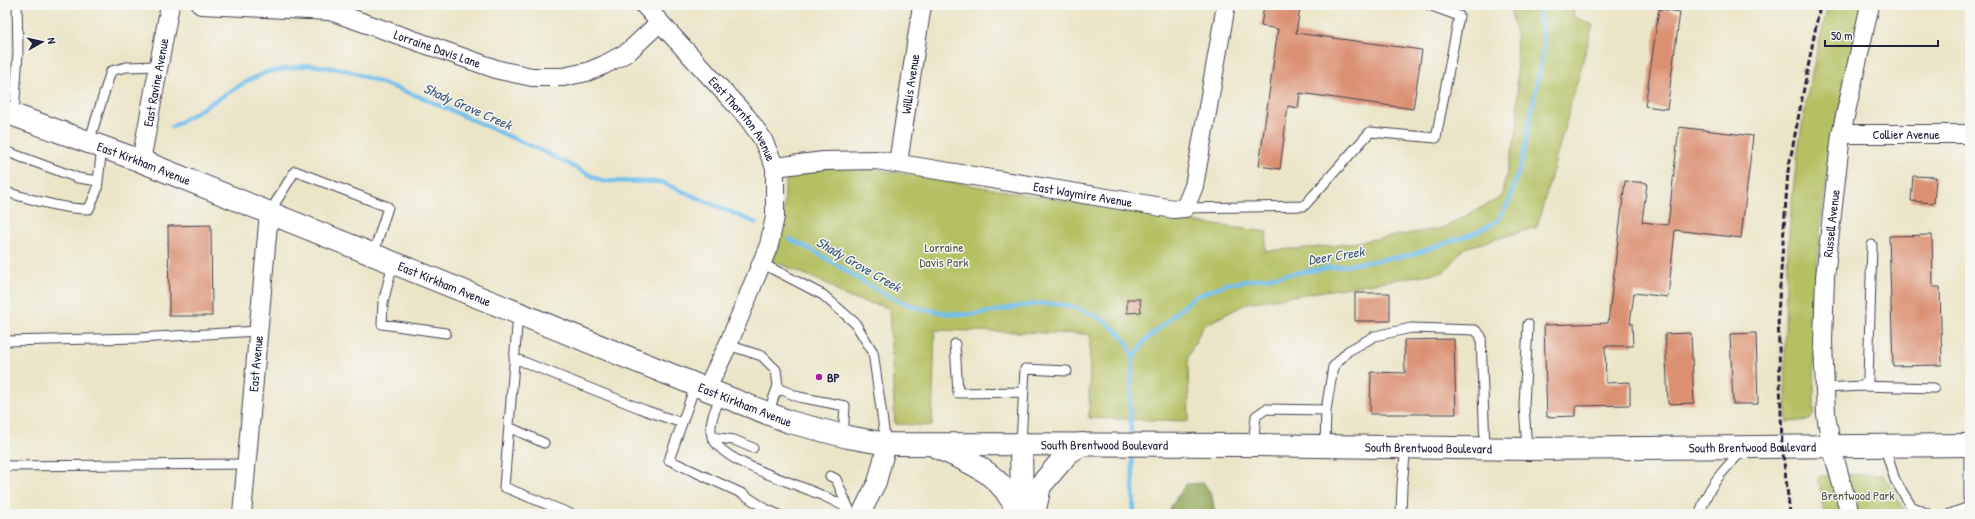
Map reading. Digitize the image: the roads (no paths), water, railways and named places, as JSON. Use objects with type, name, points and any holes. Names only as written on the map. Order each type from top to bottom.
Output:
[{"type":"main road","name":"East Kirkham Avenue","points":[[10,113],[142,161],[518,314],[790,422],[843,436],[886,444]]},
{"type":"main road","name":"South Brentwood Boulevard","points":[[886,444],[934,446],[1021,443],[1196,444],[1527,449],[1831,445],[1970,445]]},
{"type":"main road","points":[[1021,443],[1022,514]]},
{"type":"main road","points":[[1034,514],[1040,486],[1068,453],[1082,444]]},
{"type":"main road","points":[[934,446],[978,466],[996,479],[1014,503],[1018,514]]},
{"type":"street","name":"East Ravine Avenue","points":[[142,161],[170,5]]},
{"type":"street","name":"Lorraine Davis Lane","points":[[200,5],[330,11],[499,70],[532,77],[563,77],[587,72],[604,65],[628,52],[659,23]]},
{"type":"street","name":"East Thornton Avenue","points":[[644,5],[747,117],[762,138],[774,167],[775,217],[769,245],[708,390]]},
{"type":"street","name":"Willis Avenue","points":[[898,163],[922,5]]},
{"type":"street","points":[[1185,208],[1194,186],[1226,5]]},
{"type":"street","name":"Russell Avenue","points":[[1850,514],[1831,445],[1826,414],[1822,342],[1825,276],[1841,134],[1870,5]]},
{"type":"street","name":"Collier Avenue","points":[[1841,134],[1970,134]]},
{"type":"street","name":"East Waymire Avenue","points":[[774,167],[850,159],[898,163],[1174,209],[1185,208]]},
{"type":"street","name":"East Avenue","points":[[242,514],[269,213]]},
{"type":"street","points":[[855,512],[877,482],[886,444]]},
{"type":"lane","points":[[10,113],[18,52],[18,5]]},
{"type":"lane","points":[[1185,208],[1304,206],[1370,132],[1436,138],[1459,16],[1429,5]]},
{"type":"lane","points":[[5,192],[37,201],[80,209],[89,209],[98,181],[96,144],[111,71],[126,67],[159,66]]},
{"type":"lane","points":[[5,151],[78,178],[98,181]]},
{"type":"lane","points":[[269,213],[295,171],[388,207],[373,255]]},
{"type":"lane","points":[[1862,386],[1868,381],[1869,369],[1872,245]]},
{"type":"lane","points":[[393,263],[383,303],[382,324],[446,333]]},
{"type":"lane","points":[[761,263],[823,295],[855,323],[873,352],[886,444]]},
{"type":"lane","points":[[518,314],[504,487],[571,514]]},
{"type":"lane","points":[[1527,449],[1524,406],[1528,324]]},
{"type":"lane","points":[[1325,446],[1326,410],[1334,367],[1348,350],[1375,336],[1411,328],[1475,330],[1481,336],[1485,448]]},
{"type":"lane","points":[[5,341],[139,338],[258,331]]},
{"type":"lane","points":[[955,344],[958,393],[1024,392]]},
{"type":"lane","points":[[728,345],[762,356],[776,370],[777,388],[768,413]]},
{"type":"lane","points":[[514,358],[647,411],[682,423]]},
{"type":"lane","points":[[1021,443],[1025,369],[1067,371]]},
{"type":"lane","points":[[1824,388],[1862,386],[1934,388]]},
{"type":"lane","points":[[777,388],[800,397],[845,406],[843,436]]},
{"type":"lane","points":[[708,390],[682,423],[669,460],[743,494],[766,512],[777,514]]},
{"type":"lane","points":[[708,390],[710,425],[712,436],[717,446],[733,458],[839,503],[855,512]]},
{"type":"lane","points":[[1253,445],[1256,416],[1266,410],[1326,410]]},
{"type":"lane","points":[[509,427],[544,443]]},
{"type":"lane","points":[[712,436],[734,440],[753,448]]},
{"type":"lane","points":[[1884,445],[1895,480],[1913,510],[1928,514]]},
{"type":"lane","points":[[1950,514],[1969,511],[1970,445]]},
{"type":"lane","points":[[1700,514],[1709,489],[1725,469],[1747,446]]},
{"type":"lane","points":[[1401,514],[1406,447]]},
{"type":"lane","points":[[5,466],[246,464]]},
{"type":"lane","points":[[830,476],[836,479],[855,512]]},
{"type":"waterway","name":"Deer Creek","points":[[1131,440],[1130,403],[1133,359],[1145,341],[1194,297],[1226,284],[1411,255],[1475,233],[1497,221],[1508,204],[1522,161],[1544,47],[1538,5]]},
{"type":"waterway","name":"Shady Grove Creek","points":[[172,127],[247,81],[267,72],[310,65],[346,70],[423,98],[542,151],[602,181],[661,182],[756,223]]},
{"type":"waterway","name":"Shady Grove Creek","points":[[789,239],[822,256],[885,294],[919,308],[948,313],[969,314],[984,313],[1028,305],[1048,304],[1073,307],[1085,311],[1096,316],[1117,331],[1126,342],[1133,359]]},
{"type":"waterway","name":"Deer Creek","points":[[1132,451],[1134,514]]},
{"type":"railway","points":[[1790,514],[1782,445],[1778,314],[1788,171],[1820,5]]},
{"type":"place","name":"BP","points":[[819,377]]},
{"type":"park label","name":"Lorraine Davis Park","points":[[944,254]]},
{"type":"park label","name":"Brentwood Park","points":[[1858,495]]}]
